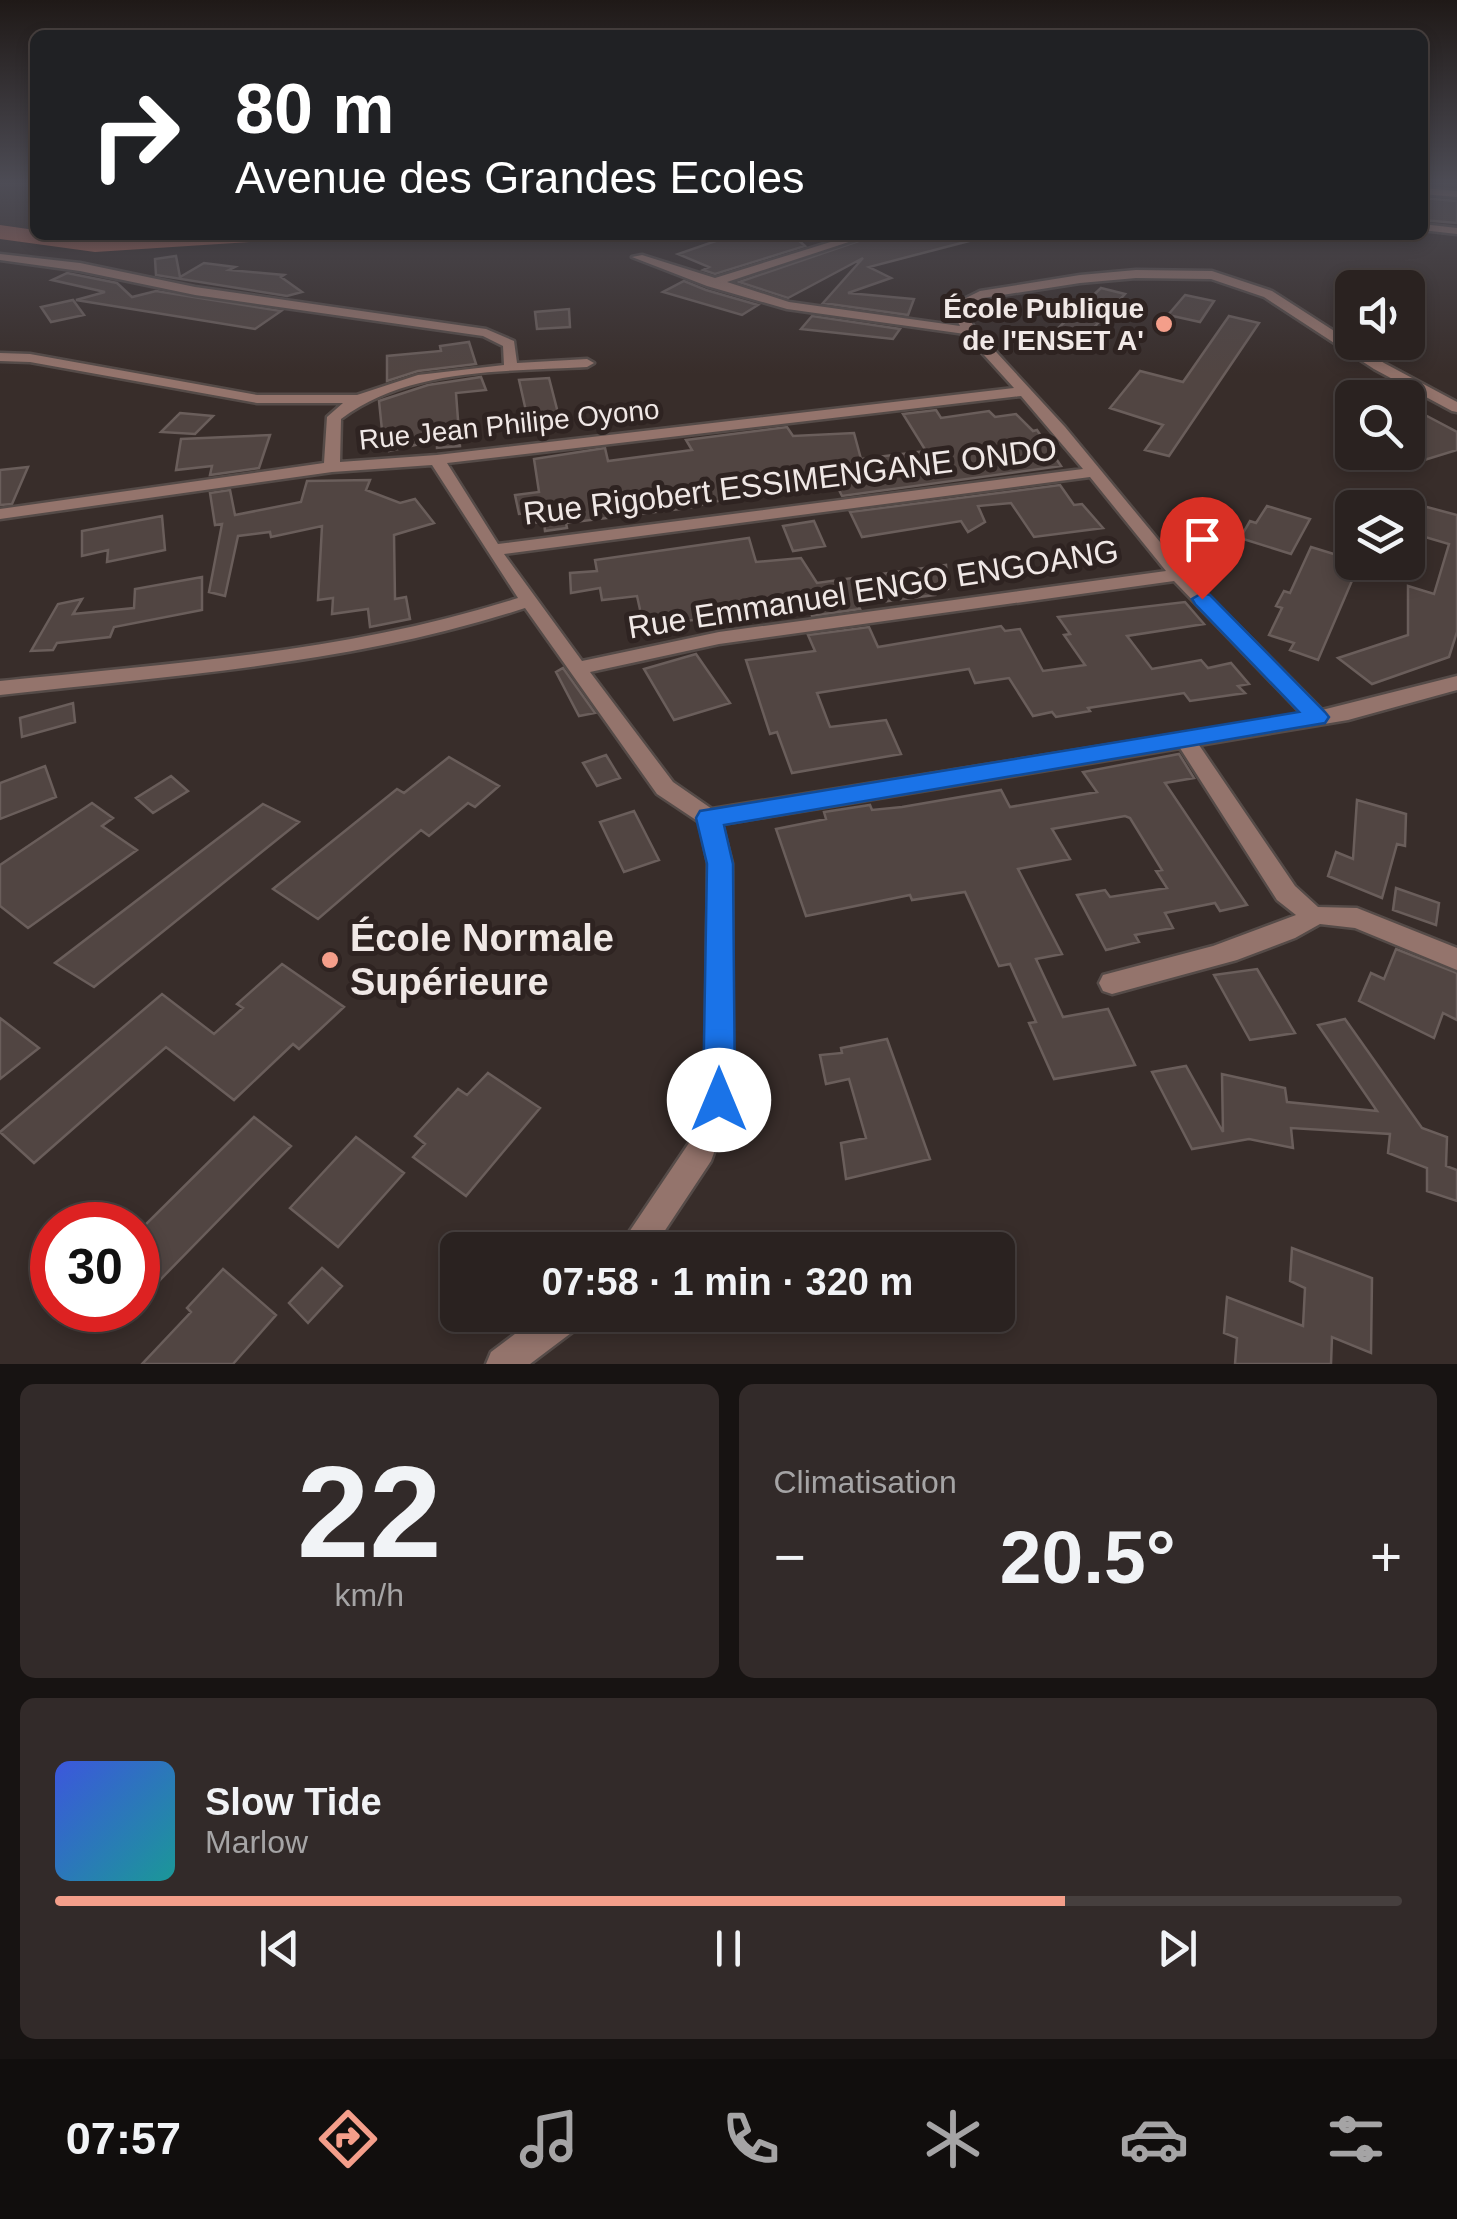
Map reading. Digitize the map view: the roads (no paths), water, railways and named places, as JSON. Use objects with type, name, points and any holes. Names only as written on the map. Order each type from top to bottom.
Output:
[{"type":"street","points":[[711,283],[822,247]]},
{"type":"street","points":[[0,257],[486,333],[508,344],[510,368]]},
{"type":"street","points":[[638,257],[711,283],[823,313],[969,332]]},
{"type":"street","points":[[1317,717],[1178,575],[1095,472],[969,332],[956,306],[980,295],[1118,275],[1212,275],[1268,294],[1379,366],[1457,408]]},
{"type":"street","points":[[0,357],[30,358],[256,399],[355,398],[420,378],[587,363]]},
{"type":"street","name":"Rue Jean Philipe Oyono","points":[[0,514],[332,467],[437,460],[1025,391]]},
{"type":"street","points":[[332,467],[334,417],[355,398]]},
{"type":"street","points":[[437,460],[493,550],[666,788],[709,818],[720,864],[719,1100],[701,1151],[646,1232]]},
{"type":"street","name":"Rue Rigobert ESSIMENGANE ONDO","points":[[493,550],[1095,472]]},
{"type":"street","name":"Rue Emmanuel ENGO ENGOANG","points":[[579,668],[719,638],[1178,575]]},
{"type":"street","points":[[0,688],[361,644],[496,614],[529,601]]},
{"type":"street","points":[[709,818],[1317,717],[1386,704],[1457,684]]},
{"type":"street","points":[[1184,738],[1286,893],[1314,915]]},
{"type":"street","points":[[1112,983],[1216,959],[1266,942],[1314,915],[1357,918],[1457,959]]},
{"type":"street","points":[[503,1364],[545,1332]]},
{"type":"place","name":"École Publique de l'ENSET A'","points":[[1164,324]]},
{"type":"place","name":"École Normale Supérieure","points":[[330,960]]}]
